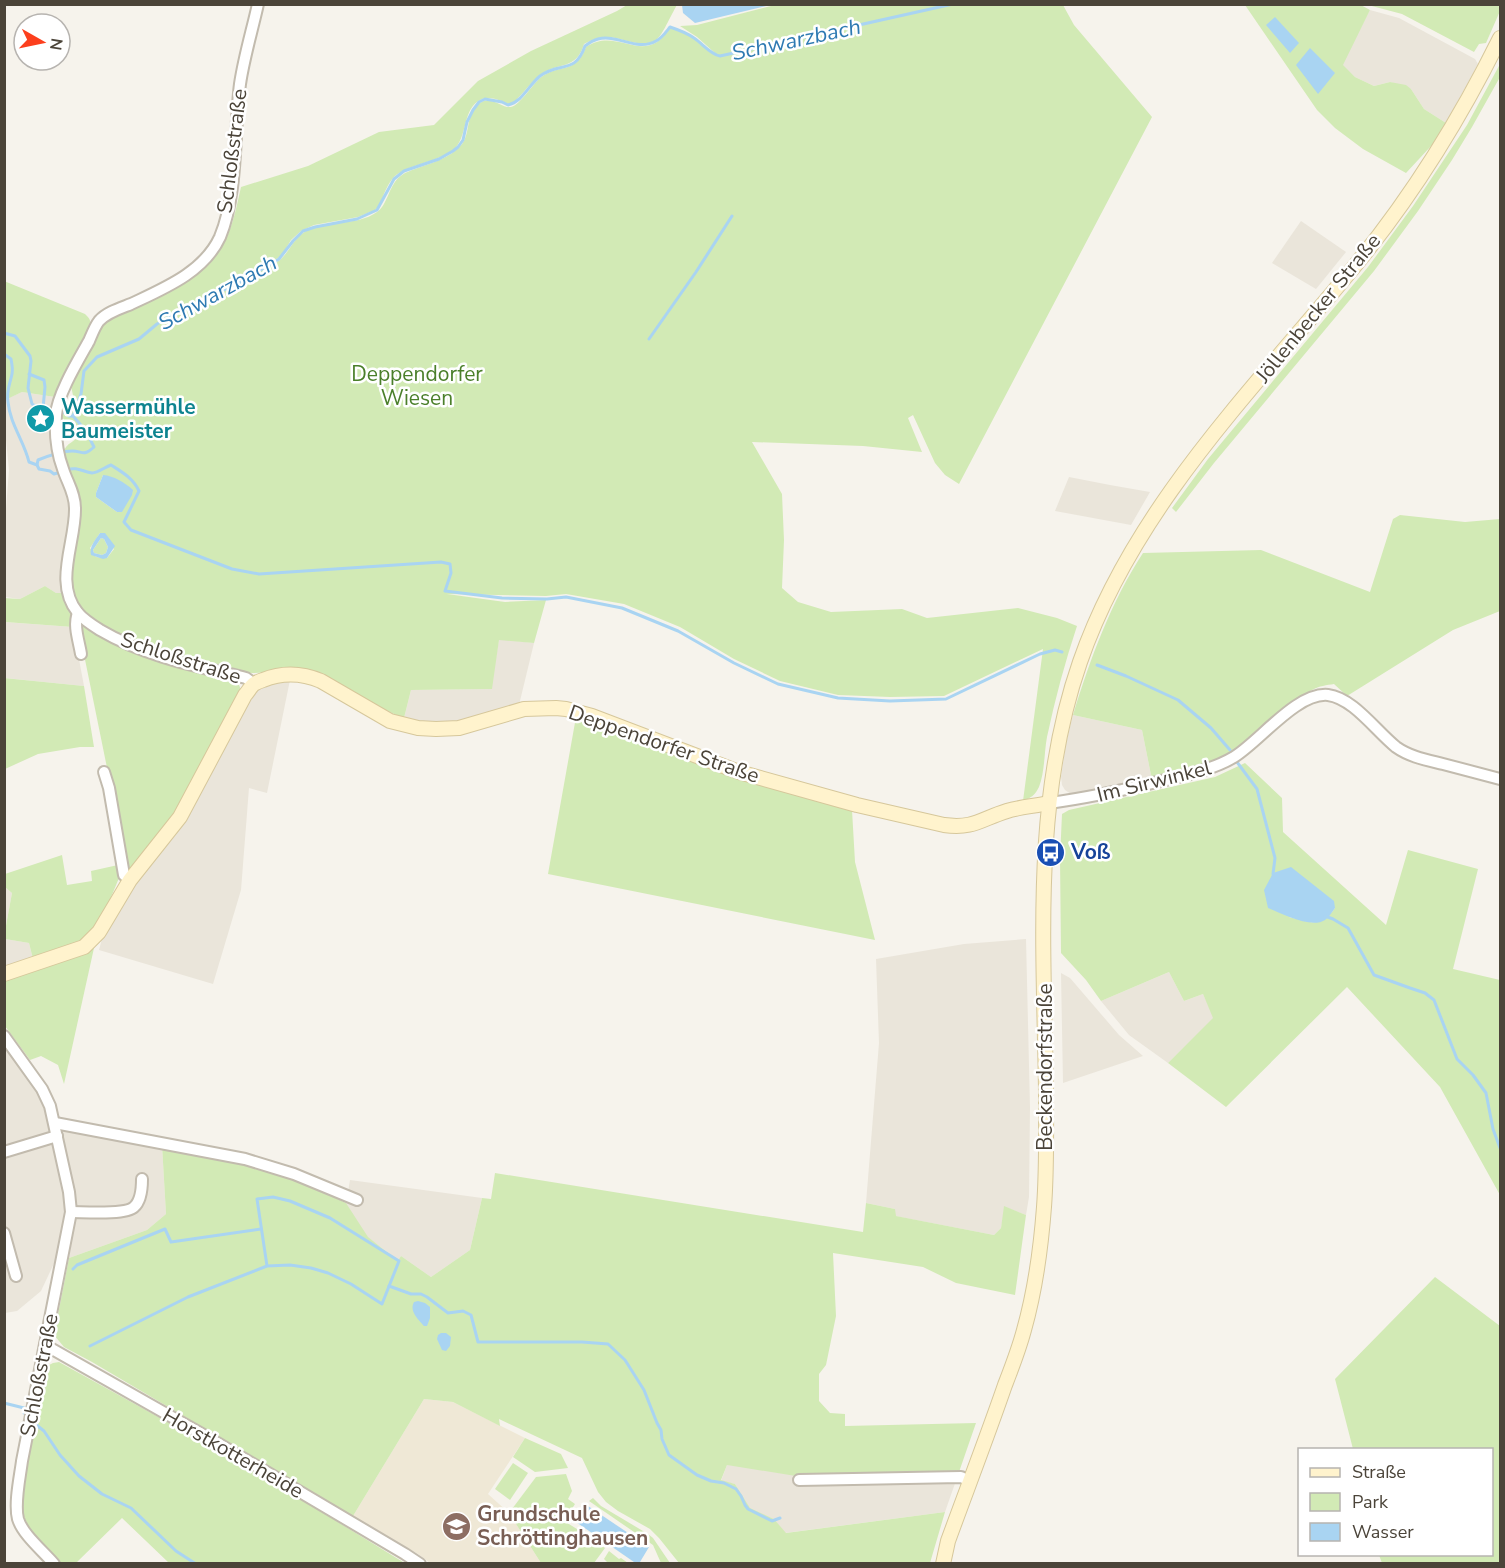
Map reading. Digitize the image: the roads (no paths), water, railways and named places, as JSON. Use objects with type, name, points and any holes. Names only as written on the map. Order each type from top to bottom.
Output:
[{"type":"street","name":"Schloßstraße","points":[[254,684],[246,678],[135,648],[92,625],[78,613],[70,601],[66,579],[75,521],[75,505],[62,468],[56,429],[57,407],[100,320],[185,276],[211,254],[220,236],[231,188],[240,84],[258,4]]},
{"type":"street","name":"Jöllenbecker Straße","points":[[1122,568],[1177,482],[1240,402],[1360,260],[1402,203],[1455,123],[1500,38]]},
{"type":"street","name":"Beckendorfstraße","points":[[943,1563],[948,1541],[1024,1329],[1036,1274],[1044,1208],[1046,1151],[1044,854],[1053,767],[1068,699],[1080,661],[1097,618],[1122,568]]},
{"type":"street","name":"Schloßstraße","points":[[78,613],[76,628],[81,654]]},
{"type":"street","name":"Deppendorfer Straße","points":[[254,684],[282,675],[310,676],[390,721],[418,728],[459,728],[524,710],[566,709],[592,716],[739,772],[857,805],[944,825],[969,826],[1006,811],[1049,803]]},
{"type":"street","points":[[4,974],[84,947],[99,932],[130,880],[180,817],[240,704],[254,684]]},
{"type":"street","name":"Im Sirwinkel","points":[[1049,803],[1082,799],[1214,767],[1239,754],[1301,702],[1320,695],[1338,697],[1346,702],[1405,752],[1419,758],[1500,779]]},
{"type":"street","points":[[104,772],[109,788],[124,875],[130,880]]},
{"type":"street","name":"Schloßstraße","points":[[4,1036],[42,1089],[50,1106],[69,1192],[71,1212],[22,1461],[17,1500],[18,1519],[28,1536],[54,1563]]},
{"type":"street","points":[[55,1123],[245,1159],[294,1174],[357,1200]]},
{"type":"street","points":[[4,1152],[57,1136]]},
{"type":"street","points":[[71,1212],[125,1212],[134,1207],[139,1198],[142,1179]]},
{"type":"street","points":[[4,1233],[16,1276]]},
{"type":"street","name":"Horstkotterheide","points":[[45,1345],[209,1438],[420,1563]]},
{"type":"street","points":[[799,1480],[961,1477],[970,1481]]},
{"type":"water","points":[[682,4],[770,5],[695,23],[683,13]]},
{"type":"water","points":[[1275,17],[1299,43],[1290,53],[1266,25]]},
{"type":"water","points":[[1310,48],[1335,73],[1318,94],[1296,65]]},
{"type":"water","points":[[103,475],[119,480],[133,490],[122,512],[117,512],[96,497]]},
{"type":"water","points":[[100,533],[105,533],[115,546],[107,558],[103,559],[91,555],[92,546]],"holes":[[[101,538],[108,547],[106,553],[102,555],[94,553],[93,550]]]},
{"type":"water","points":[[1291,867],[1334,901],[1335,908],[1325,920],[1305,922],[1268,908],[1264,890],[1273,873]]},
{"type":"water","points":[[418,1301],[430,1307],[427,1326],[424,1326],[413,1312],[414,1302]]},
{"type":"water","points":[[441,1333],[446,1333],[451,1337],[450,1346],[446,1351],[442,1350],[437,1339]]},
{"type":"water","points":[[588,1506],[649,1547],[640,1562],[634,1562],[576,1522]]},
{"type":"waterway","name":"Schwarzbach","points":[[62,411],[73,416],[81,394],[84,371],[97,357],[139,339],[157,324],[179,311],[239,283],[279,259],[303,231],[357,219],[377,210],[394,179],[404,171],[439,159],[458,147],[463,140],[467,122],[479,102],[485,99],[508,105],[513,103],[540,76],[577,61],[585,46],[595,40],[605,38],[642,45],[649,44],[660,38],[670,27],[689,35],[720,56],[953,4]]},
{"type":"waterway","points":[[649,339],[732,216]]},
{"type":"waterway","name":"Schwarzbach","points":[[4,333],[15,336],[30,356],[28,388],[32,404],[46,409]]},
{"type":"waterway","points":[[4,354],[11,359],[12,366],[8,388],[9,410],[29,462],[37,465],[39,469],[54,474],[61,472]]},
{"type":"waterway","name":"Schwarzbach","points":[[29,374],[44,380],[43,408]]},
{"type":"waterway","points":[[37,465],[38,460],[55,454],[72,451],[85,453],[94,447],[86,431],[73,416]]},
{"type":"waterway","points":[[67,470],[77,469],[92,473],[111,465],[130,479],[139,491],[124,522],[131,530],[232,569],[259,574],[441,562],[450,564],[451,573],[445,591],[502,598],[566,597],[622,608],[678,631],[734,663],[778,684],[838,698],[890,701],[946,699],[1040,654],[1055,650],[1062,652]]},
{"type":"waterway","points":[[1097,665],[1178,700],[1211,728],[1230,750]]},
{"type":"waterway","points":[[1237,762],[1257,789],[1275,858],[1273,874]]},
{"type":"waterway","points":[[1325,916],[1348,928],[1374,975],[1425,993],[1434,1000],[1457,1059],[1486,1093],[1493,1129],[1500,1148]]},
{"type":"waterway","points":[[90,1346],[188,1297],[267,1266],[290,1265],[328,1273],[351,1284],[382,1304],[399,1261],[330,1218],[290,1201],[273,1197],[257,1199],[267,1266]]},
{"type":"waterway","points":[[73,1269],[77,1265],[165,1229],[171,1242],[261,1229]]},
{"type":"waterway","points":[[389,1286],[411,1294],[421,1294],[448,1313],[463,1311],[471,1315],[478,1342],[608,1344],[625,1360],[644,1390],[669,1455],[697,1475],[736,1489],[748,1509],[772,1521],[780,1518]]},
{"type":"waterway","points":[[4,1403],[24,1408],[24,1413]]},
{"type":"waterway","points":[[34,1423],[44,1431],[60,1455],[79,1476],[102,1494],[131,1508],[176,1551],[196,1564]]},
{"type":"place","name":"Wassermühle Baumeister","points":[[40,419]]},
{"type":"place","name":"Voß","points":[[1050,852]]},
{"type":"place","name":"Grundschule Schröttinghausen","points":[[456,1526]]},
{"type":"park label","name":"Deppendorfer Wiesen","points":[[417,386]]}]
